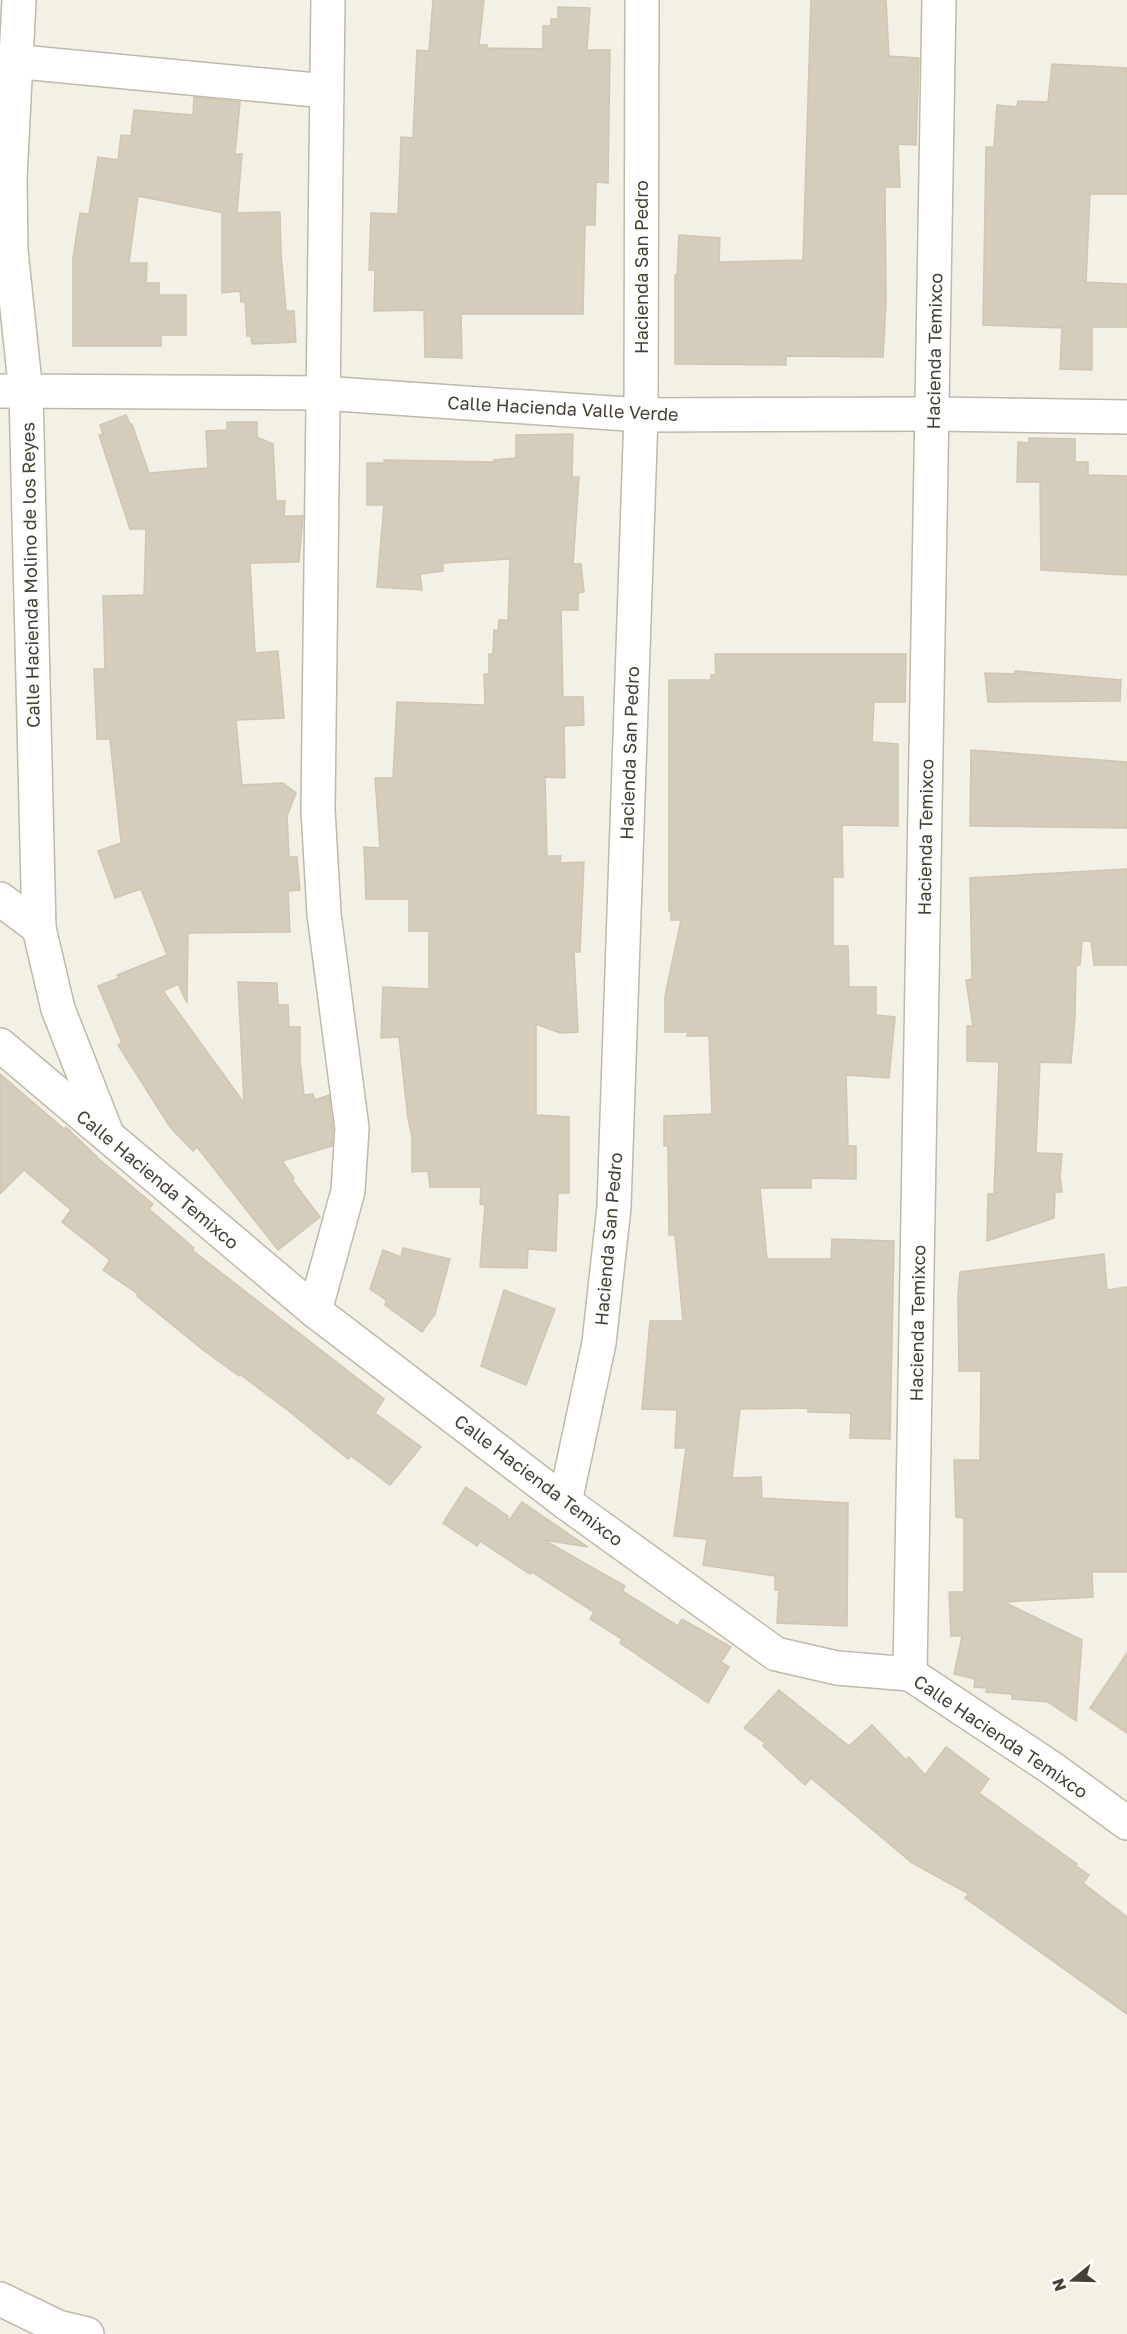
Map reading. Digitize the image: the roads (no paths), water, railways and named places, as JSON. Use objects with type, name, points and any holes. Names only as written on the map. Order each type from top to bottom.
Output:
[{"type":"street","name":"Calle Hacienda Molino de los Reyes","points":[[19,0],[9,60],[13,392],[39,928],[58,1010],[110,1139]]},
{"type":"street","points":[[315,1311],[348,1191],[352,1128],[324,914],[318,810],[328,0]]},
{"type":"street","name":"Hacienda San Pedro","points":[[565,1502],[599,1343],[614,1207],[641,415],[642,0]]},
{"type":"street","name":"Hacienda Temixco","points":[[910,1674],[939,0]]},
{"type":"street","points":[[9,60],[326,91]]},
{"type":"street","name":"Calle Hacienda Valle Verde","points":[[13,392],[322,393],[641,415],[933,414],[1127,417]]},
{"type":"street","points":[[0,899],[39,928]]},
{"type":"street","name":"Calle Hacienda Temixco","points":[[0,1045],[315,1311],[565,1502],[776,1654],[837,1668],[910,1674],[1053,1769],[1127,1823]]},
{"type":"street","points":[[0,2299],[58,2327],[87,2334]]}]
